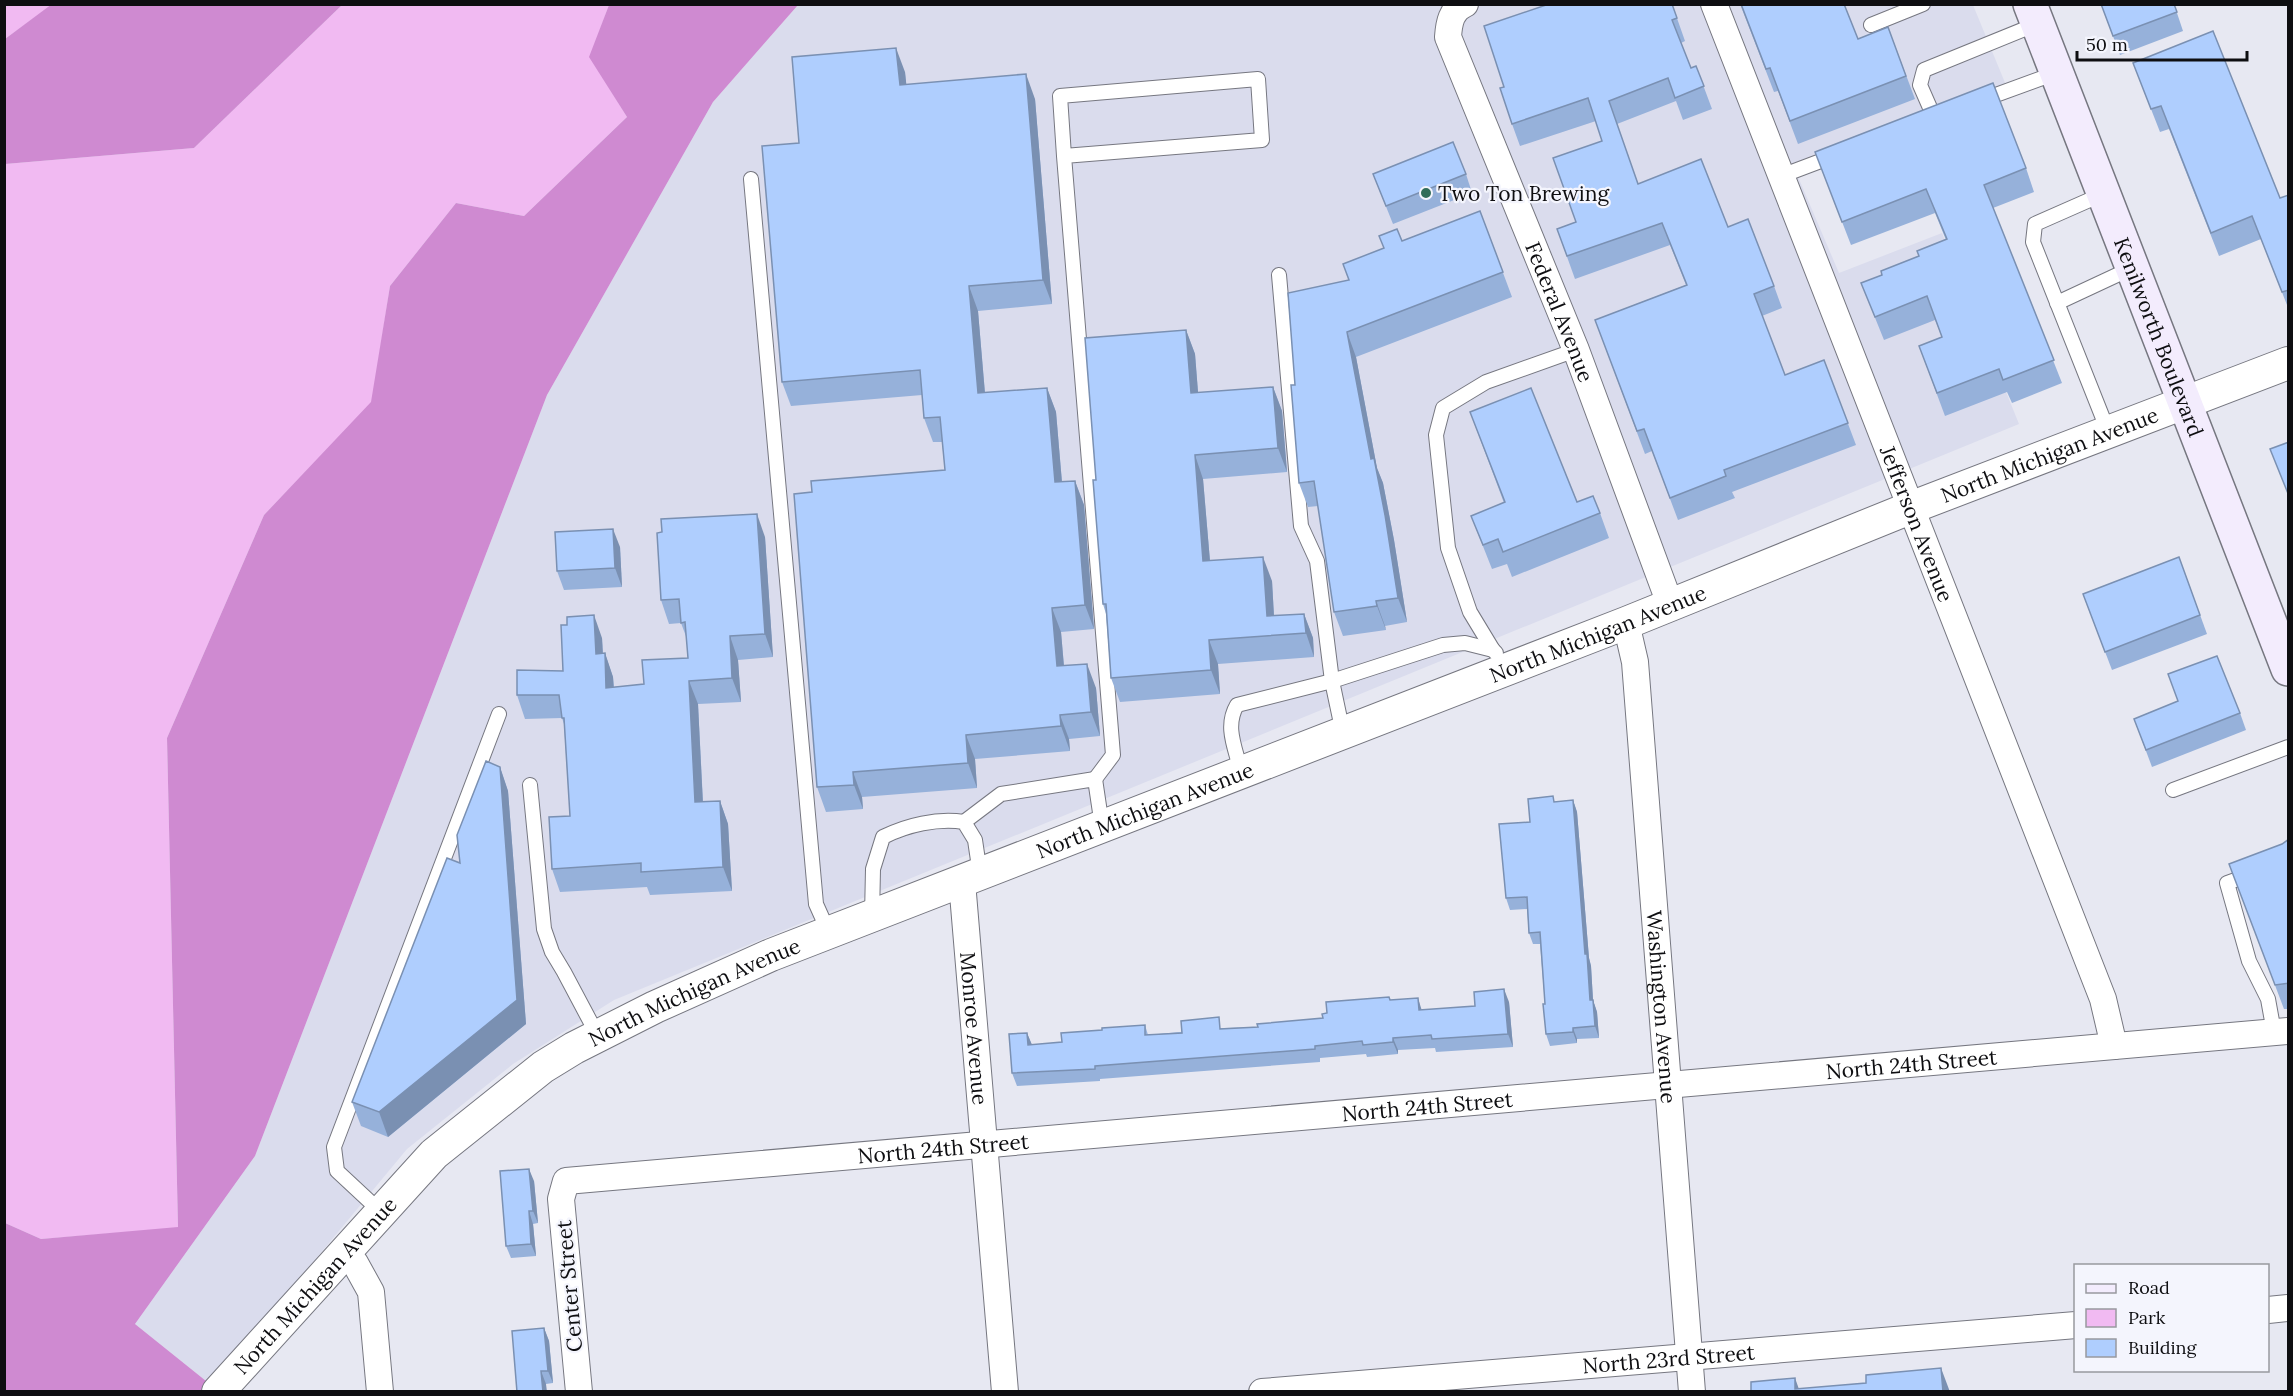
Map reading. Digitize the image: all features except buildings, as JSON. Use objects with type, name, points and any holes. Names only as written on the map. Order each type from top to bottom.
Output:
[{"type":"main road","name":"Kenilworth Boulevard","points":[[2034,14],[2289,669]]},
{"type":"street","name":"Jefferson Avenue","points":[[1714,4],[2103,999],[2114,1046]]},
{"type":"street","name":"Federal Avenue","points":[[1457,13],[1448,38],[1576,350],[1670,604]]},
{"type":"street","name":"North Michigan Avenue","points":[[218,1392],[434,1154],[543,1067],[655,1007],[771,955],[1343,733],[1501,659],[1626,623],[1910,508],[2289,363]]},
{"type":"street","name":"Washington Avenue","points":[[1626,623],[1635,662],[1692,1392]]},
{"type":"street","name":"Monroe Avenue","points":[[971,878],[986,1144],[1005,1392]]},
{"type":"street","name":"North 24th Street","points":[[566,1181],[2282,1032]]},
{"type":"street","name":"Center Street","points":[[566,1181],[561,1199],[579,1392]]},
{"type":"street","points":[[343,1253],[355,1263],[371,1292],[380,1392]]},
{"type":"street","points":[[2269,1310],[2289,1308]]},
{"type":"street","name":"North 23rd Street","points":[[1262,1392],[2074,1325]]},
{"type":"lane","points":[[1870,25],[1923,4]]},
{"type":"lane","points":[[2034,14],[1924,70],[1920,85],[1929,119],[2056,73]]},
{"type":"lane","points":[[872,916],[873,869],[883,837],[903,828],[950,820],[964,822],[1001,794],[1095,779],[1113,755],[1064,156],[1060,96],[1258,79],[1262,140],[1064,156]]},
{"type":"lane","points":[[1780,176],[1849,150]]},
{"type":"lane","points":[[751,179],[816,904],[829,933]]},
{"type":"lane","points":[[2103,194],[2035,224],[2033,242],[2108,432]]},
{"type":"lane","points":[[2057,303],[2132,268]]},
{"type":"lane","points":[[1280,275],[1301,526],[1317,561],[1332,681],[1343,733]]},
{"type":"lane","points":[[1501,659],[1470,612],[1448,548],[1436,435],[1438,426],[1443,408],[1486,382],[1576,350]]},
{"type":"lane","points":[[1241,772],[1230,728],[1231,716],[1237,705],[1332,681],[1443,645],[1465,644],[1501,659]]},
{"type":"lane","points":[[381,1212],[337,1171],[334,1147],[499,714]]},
{"type":"lane","points":[[2173,790],[2289,747]]},
{"type":"lane","points":[[1095,779],[1101,826]]},
{"type":"lane","points":[[530,785],[544,929],[552,952],[598,1036]]},
{"type":"lane","points":[[964,822],[975,840],[971,878]]},
{"type":"lane","points":[[2263,870],[2227,883],[2249,961],[2282,1032]]},
{"type":"shaded area","points":[[52,4],[342,5],[194,148],[5,164],[5,39]]},
{"type":"shaded area","points":[[609,5],[798,5],[713,102],[547,395],[255,1156],[135,1324],[211,1385],[203,1392],[5,1392],[5,1223],[41,1239],[178,1227],[167,738],[264,515],[371,402],[390,286],[456,203],[524,216],[627,117],[589,57]]},
{"type":"shaded area","points":[[798,5],[1973,5],[2008,90],[1796,172],[1839,273],[1942,233],[2019,424],[614,1000],[513,1064],[407,1149],[211,1385],[135,1324],[255,1156],[547,395],[713,102]]},
{"type":"green space","points":[[5,5],[52,5],[5,39]]},
{"type":"green space","points":[[342,5],[609,5],[590,57],[627,117],[524,216],[456,203],[390,286],[372,402],[264,515],[167,738],[178,1228],[41,1239],[5,1223],[5,164],[194,148]]},
{"type":"place","name":"Two Ton Brewing","points":[[1426,193]]}]
